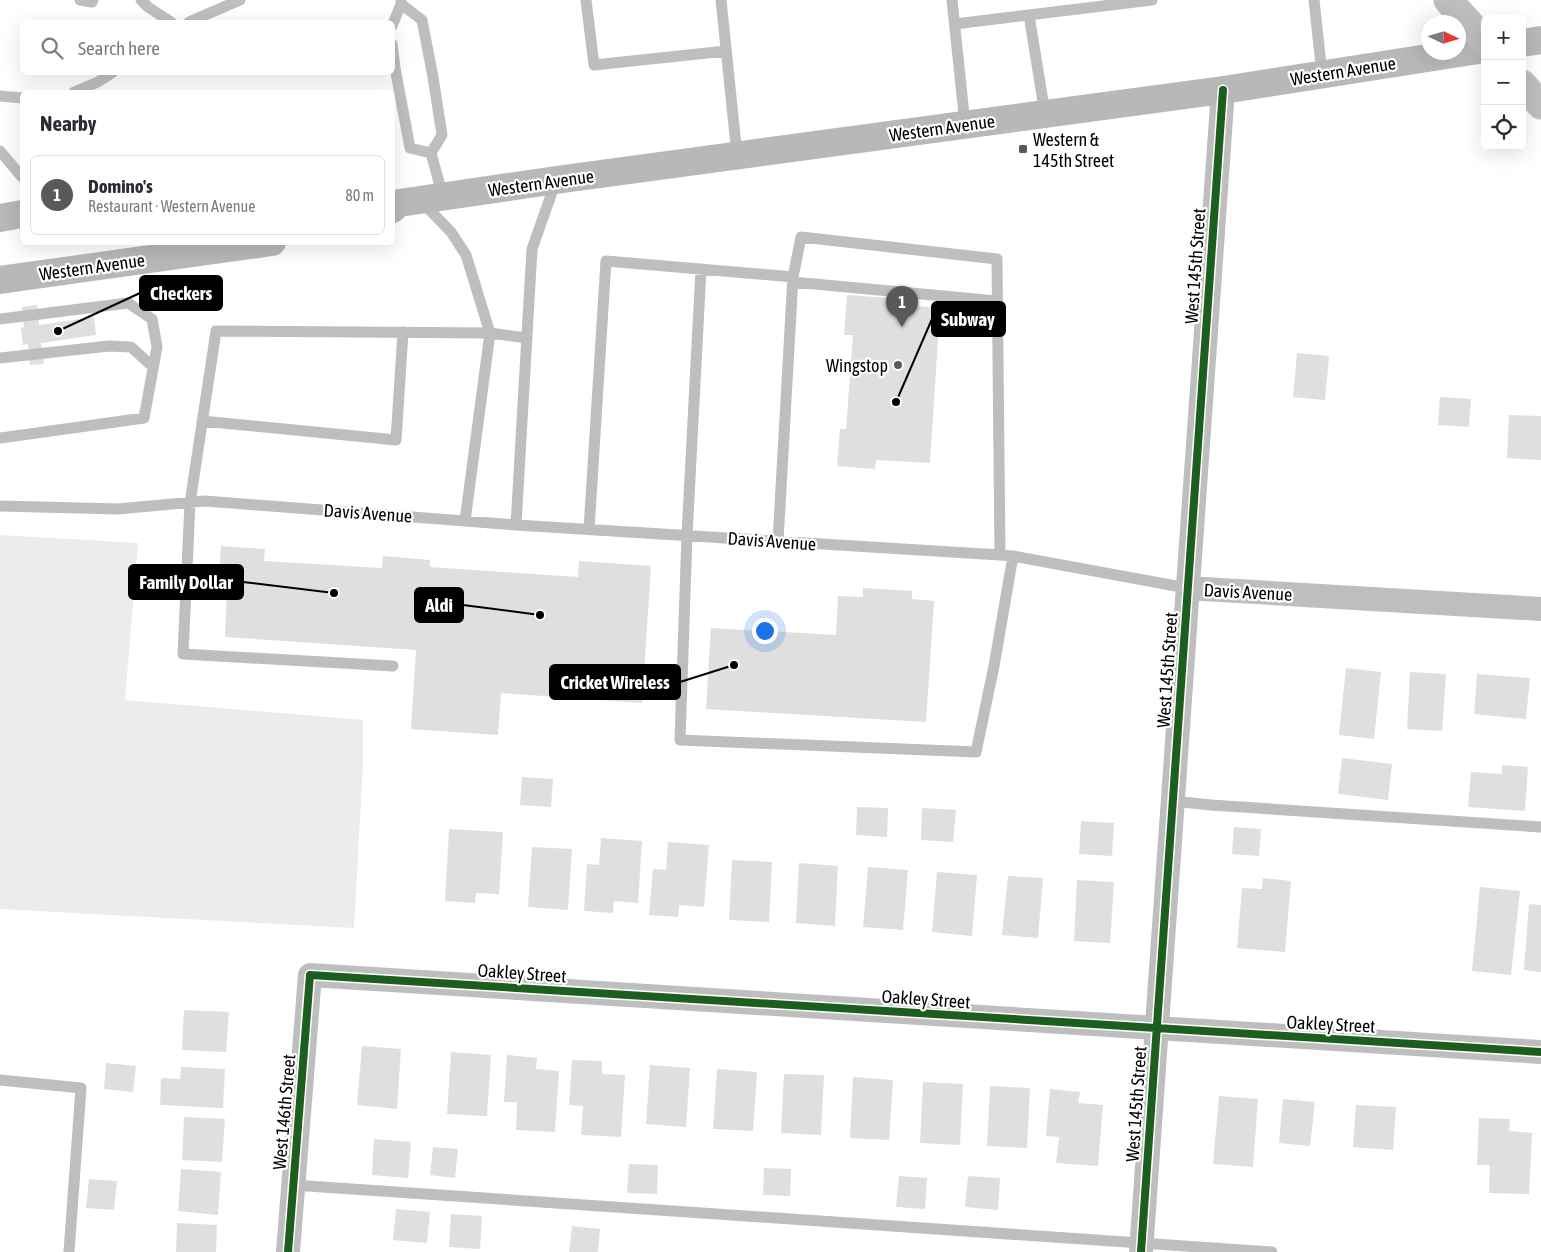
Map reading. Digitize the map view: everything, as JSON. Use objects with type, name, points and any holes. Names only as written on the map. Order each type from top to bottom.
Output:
[{"type":"highway","points":[[1448,0],[1481,37]]},
{"type":"highway","points":[[1526,88],[1541,105]]},
{"type":"main road","points":[[1526,42],[1541,40]]},
{"type":"main road","name":"Western Avenue","points":[[410,201],[1223,90],[1481,50]]},
{"type":"main road","points":[[0,218],[20,214]]},
{"type":"main road","name":"Western Avenue","points":[[0,280],[251,245]]},
{"type":"street","name":"West 145th Street","points":[[1141,1248],[1223,90]]},
{"type":"street","name":"Davis Avenue","points":[[1187,588],[1541,609]]},
{"type":"street","name":"Oakley Street","points":[[310,975],[1541,1052]]},
{"type":"street","name":"West 146th Street","points":[[288,1252],[310,975]]},
{"type":"lane","points":[[80,0],[92,2],[93,0]]},
{"type":"lane","points":[[141,0],[168,20]]},
{"type":"lane","points":[[194,20],[240,0]]},
{"type":"lane","points":[[586,0],[594,64],[726,50]]},
{"type":"lane","points":[[721,0],[737,155]]},
{"type":"lane","points":[[952,0],[965,124]]},
{"type":"lane","points":[[954,24],[1152,0]]},
{"type":"lane","points":[[1314,0],[1322,74]]},
{"type":"lane","points":[[394,20],[401,2],[422,20],[442,135],[431,153],[410,201],[451,232],[466,255],[490,333],[465,521]]},
{"type":"lane","points":[[1029,15],[1045,114]]},
{"type":"lane","points":[[395,68],[410,148],[431,153]]},
{"type":"lane","points":[[79,90],[98,82],[108,75]]},
{"type":"lane","points":[[0,96],[20,98]]},
{"type":"lane","points":[[0,151],[20,175]]},
{"type":"lane","points":[[516,525],[532,249],[556,180]]},
{"type":"lane","points":[[778,541],[793,280],[801,237],[996,259],[1000,555]]},
{"type":"lane","points":[[590,529],[606,261],[701,269],[997,301]]},
{"type":"lane","points":[[701,269],[686,535],[680,740],[976,752],[1014,556]]},
{"type":"lane","points":[[0,319],[128,303],[152,319],[156,347],[144,418],[0,438]]},
{"type":"lane","points":[[393,666],[183,654],[190,503],[216,331],[490,333],[527,338]]},
{"type":"lane","points":[[202,421],[396,440],[403,332]]},
{"type":"lane","points":[[0,358],[109,346],[131,347],[153,367]]},
{"type":"lane","name":"Davis Avenue","points":[[0,506],[118,510],[205,501],[516,525],[1000,555],[1187,588]]},
{"type":"lane","points":[[1173,801],[1221,806],[1541,827]]},
{"type":"lane","points":[[0,1080],[82,1088],[69,1252]]},
{"type":"lane","points":[[293,1185],[1141,1248],[1272,1252]]},
{"type":"shaded area","points":[[0,535],[138,543],[125,700],[363,720],[363,764],[354,928],[0,909]]},
{"type":"building","points":[[847,295],[888,298],[889,304],[940,308],[930,463],[876,460],[875,469],[837,466],[840,429],[846,429],[853,335],[844,335]]},
{"type":"building","points":[[37,305],[39,325],[94,317],[96,335],[41,343],[44,364],[30,365],[28,344],[23,345],[21,328],[24,327],[22,307]]},
{"type":"building","points":[[1297,353],[1329,356],[1325,400],[1293,397]]},
{"type":"building","points":[[1440,397],[1471,399],[1469,427],[1438,425]]},
{"type":"building","points":[[1509,415],[1541,416],[1541,460],[1507,458]]},
{"type":"building","points":[[221,546],[265,549],[264,561],[382,568],[383,556],[430,560],[430,567],[578,577],[579,561],[651,566],[642,703],[501,693],[498,735],[411,729],[416,650],[225,637],[227,590],[218,590]]},
{"type":"building","points":[[863,588],[912,591],[912,599],[934,601],[926,722],[706,709],[711,628],[836,635],[838,596],[863,597]]},
{"type":"building","points":[[1346,668],[1381,672],[1374,739],[1339,735]]},
{"type":"building","points":[[1410,672],[1446,674],[1442,731],[1407,729]]},
{"type":"building","points":[[1477,674],[1530,678],[1526,719],[1474,714]]},
{"type":"building","points":[[1342,758],[1392,764],[1388,800],[1338,794]]},
{"type":"building","points":[[1502,765],[1528,767],[1525,811],[1468,807],[1471,772],[1502,774]]},
{"type":"building","points":[[522,777],[553,779],[551,807],[520,805]]},
{"type":"building","points":[[857,807],[888,808],[887,837],[856,835]]},
{"type":"building","points":[[922,808],[956,810],[953,842],[921,840]]},
{"type":"building","points":[[1081,821],[1114,823],[1112,856],[1079,854]]},
{"type":"building","points":[[1234,827],[1261,829],[1259,856],[1232,854]]},
{"type":"building","points":[[449,829],[503,832],[499,894],[476,893],[475,903],[445,901]]},
{"type":"building","points":[[601,838],[642,841],[638,903],[614,901],[613,913],[584,911],[587,864],[599,865]]},
{"type":"building","points":[[668,842],[709,845],[704,907],[679,905],[678,917],[649,915],[653,869],[666,870]]},
{"type":"building","points":[[532,847],[572,849],[568,910],[528,907]]},
{"type":"building","points":[[732,860],[772,862],[769,922],[729,920]]},
{"type":"building","points":[[799,863],[838,866],[835,926],[796,923]]},
{"type":"building","points":[[868,867],[908,870],[903,930],[863,927]]},
{"type":"building","points":[[937,872],[977,875],[972,936],[932,932]]},
{"type":"building","points":[[1008,876],[1043,878],[1038,938],[1002,935]]},
{"type":"building","points":[[1263,878],[1291,881],[1285,952],[1237,948],[1242,888],[1262,889]]},
{"type":"building","points":[[1077,880],[1114,882],[1110,943],[1074,941]]},
{"type":"building","points":[[1480,887],[1520,891],[1511,975],[1472,971]]},
{"type":"building","points":[[1529,904],[1541,905],[1541,972],[1524,970]]},
{"type":"building","points":[[184,1010],[229,1012],[226,1052],[182,1050]]},
{"type":"building","points":[[362,1046],[401,1049],[397,1109],[357,1105]]},
{"type":"building","points":[[451,1052],[491,1055],[487,1116],[447,1114]]},
{"type":"building","points":[[507,1055],[537,1058],[536,1069],[559,1071],[555,1132],[516,1130],[517,1102],[504,1102]]},
{"type":"building","points":[[572,1060],[602,1061],[602,1074],[625,1075],[621,1137],[581,1135],[583,1106],[569,1105]]},
{"type":"building","points":[[106,1063],[136,1066],[133,1092],[104,1089]]},
{"type":"building","points":[[650,1065],[690,1068],[686,1127],[646,1124]]},
{"type":"building","points":[[181,1067],[225,1069],[223,1108],[160,1105],[161,1078],[180,1079]]},
{"type":"building","points":[[717,1069],[757,1072],[753,1131],[713,1129]]},
{"type":"building","points":[[784,1074],[824,1075],[821,1135],[781,1133]]},
{"type":"building","points":[[853,1077],[893,1080],[889,1140],[850,1138]]},
{"type":"building","points":[[923,1082],[963,1084],[960,1145],[920,1143]]},
{"type":"building","points":[[990,1086],[1030,1088],[1027,1148],[987,1146]]},
{"type":"building","points":[[1050,1089],[1080,1092],[1078,1103],[1103,1105],[1098,1166],[1056,1163],[1059,1137],[1046,1136]]},
{"type":"building","points":[[1219,1096],[1258,1099],[1253,1167],[1213,1164]]},
{"type":"building","points":[[1283,1099],[1315,1102],[1310,1146],[1279,1143]]},
{"type":"building","points":[[1356,1105],[1396,1107],[1393,1150],[1353,1147]]},
{"type":"building","points":[[184,1117],[225,1119],[222,1162],[182,1160]]},
{"type":"building","points":[[1479,1118],[1510,1119],[1509,1131],[1532,1133],[1529,1194],[1489,1193],[1490,1165],[1477,1165]]},
{"type":"building","points":[[374,1139],[411,1142],[408,1178],[372,1175]]},
{"type":"building","points":[[433,1147],[458,1149],[455,1178],[430,1175]]},
{"type":"building","points":[[629,1164],[658,1165],[657,1194],[627,1193]]},
{"type":"building","points":[[764,1168],[791,1169],[790,1196],[763,1195]]},
{"type":"building","points":[[181,1169],[221,1172],[218,1215],[178,1211]]},
{"type":"building","points":[[899,1176],[927,1178],[925,1209],[896,1207]]},
{"type":"building","points":[[968,1176],[1000,1178],[998,1210],[965,1207]]},
{"type":"building","points":[[89,1179],[117,1181],[114,1210],[86,1208]]},
{"type":"building","points":[[396,1209],[430,1212],[427,1243],[393,1240]]},
{"type":"building","points":[[451,1214],[482,1216],[480,1249],[449,1247]]},
{"type":"building","points":[[177,1223],[217,1225],[216,1252],[176,1252]]},
{"type":"building","points":[[572,1226],[600,1229],[598,1252],[569,1252]]},
{"type":"cycle path","points":[[1141,1252],[1223,90]]},
{"type":"cycle path","points":[[288,1252],[310,975],[1541,1052]]},
{"type":"place","name":"Western & 145th Street","points":[[1023,149]]},
{"type":"place","name":"Domino's","points":[[902,327]]},
{"type":"place","name":"Checkers","points":[[58,331]]},
{"type":"place","name":"Wingstop","points":[[898,365]]},
{"type":"place","name":"Subway","points":[[896,402]]},
{"type":"place","name":"Family Dollar","points":[[334,593]]},
{"type":"place","name":"Aldi","points":[[540,615]]},
{"type":"place","name":"Cricket Wireless","points":[[734,665]]}]
